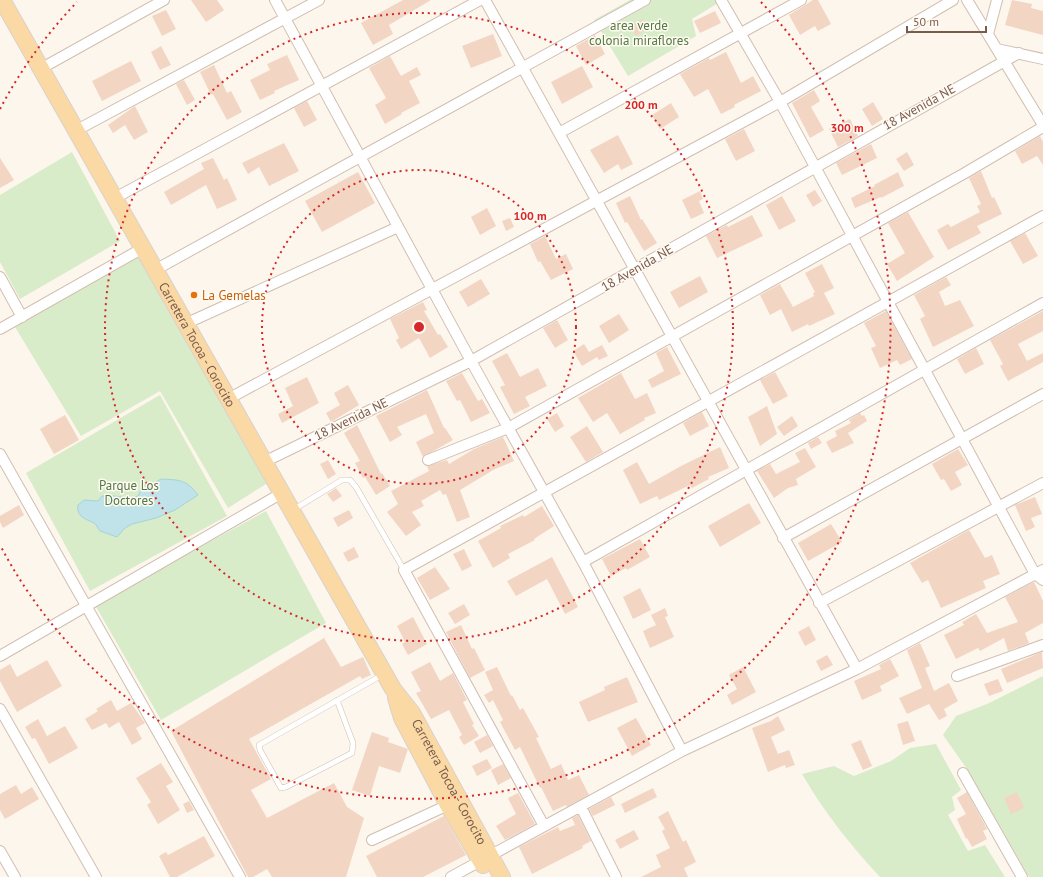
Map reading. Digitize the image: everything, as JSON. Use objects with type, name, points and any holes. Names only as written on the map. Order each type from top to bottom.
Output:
[{"type":"main road","name":"Carretera Tocoa - Corocito","points":[[3,0],[393,689],[412,712],[459,796],[485,860],[489,877]]},
{"type":"main road","name":"Carretera Tocoa - Corocito","points":[[393,689],[402,718],[448,805],[485,860],[502,877]]},
{"type":"street","points":[[42,68],[164,0]]},
{"type":"street","points":[[274,0],[471,361],[583,562],[682,752]]},
{"type":"street","points":[[77,130],[319,0]]},
{"type":"street","points":[[115,198],[480,0]]},
{"type":"street","points":[[485,0],[857,669]]},
{"type":"street","points":[[155,270],[645,0]]},
{"type":"street","points":[[451,877],[485,860],[544,826],[682,752],[857,669],[1040,574],[999,506],[780,102],[721,0]]},
{"type":"street","points":[[559,133],[801,0]]},
{"type":"street","points":[[228,399],[780,102],[954,0]]},
{"type":"street","points":[[428,460],[508,428],[852,234],[965,173],[1043,126],[967,0]]},
{"type":"street","points":[[988,34],[998,0]]},
{"type":"street","points":[[997,49],[1043,59]]},
{"type":"street","name":"18 Avenida NE","points":[[264,462],[471,361],[815,166],[1019,53]]},
{"type":"street","points":[[544,826],[404,570],[1043,216]]},
{"type":"street","points":[[186,324],[398,227]]},
{"type":"street","points":[[0,329],[142,248]]},
{"type":"street","points":[[0,277],[22,317]]},
{"type":"street","points":[[583,562],[1043,303]]},
{"type":"street","points":[[783,538],[1043,394]]},
{"type":"street","points":[[0,454],[240,877]]},
{"type":"street","points":[[819,603],[1043,483]]},
{"type":"street","points":[[0,656],[282,493]]},
{"type":"street","points":[[956,676],[1043,645]]},
{"type":"street","points":[[0,709],[96,877]]},
{"type":"street","points":[[962,773],[1022,877]]},
{"type":"street","points":[[372,840],[448,805]]},
{"type":"street","points":[[581,807],[616,877]]},
{"type":"street","points":[[0,851],[15,877]]},
{"type":"lane","points":[[292,511],[342,480],[350,480],[356,487],[404,570]]},
{"type":"lane","points":[[337,700],[353,743],[352,753],[286,787],[281,788],[260,750],[259,745],[337,700],[384,673]]},
{"type":"green space","name":"area verde colonia miraflores","points":[[630,0],[723,0],[692,19],[696,36],[628,76],[594,20]]},
{"type":"green space","points":[[72,152],[120,241],[20,299],[0,262],[0,195]]},
{"type":"green space","points":[[148,250],[277,477],[228,508],[160,391],[81,436],[15,327]]},
{"type":"green space","name":"Parque Los Doctores","points":[[160,395],[227,516],[90,591],[26,473]]},
{"type":"green space","points":[[266,511],[326,623],[161,720],[95,605]]},
{"type":"green space","points":[[1043,676],[1043,877],[1029,877],[967,769],[943,735],[956,716],[987,704]]},
{"type":"green space","points":[[936,744],[961,790],[952,797],[955,810],[948,815],[968,851],[985,845],[1005,877],[880,877],[838,828],[819,802],[802,774],[834,766],[854,776],[891,761],[910,748]]},
{"type":"water","points":[[161,479],[182,481],[190,486],[198,495],[175,510],[156,518],[132,524],[125,528],[117,537],[100,531],[95,524],[80,515],[78,505],[84,500],[98,501],[102,496],[109,496],[125,498],[128,500],[138,496],[143,486]]},
{"type":"building","points":[[191,0],[217,0],[224,10],[206,22]]},
{"type":"building","points":[[403,0],[431,0],[389,25],[393,34],[373,45],[361,23]]},
{"type":"building","points":[[813,0],[818,0],[831,24],[818,31],[815,26],[800,35],[789,15]]},
{"type":"building","points":[[1012,0],[1032,4],[1031,8],[1043,11],[1043,35],[1005,25]]},
{"type":"building","points":[[166,10],[176,29],[162,36],[152,16]]},
{"type":"building","points":[[715,11],[721,23],[700,33],[694,21]]},
{"type":"building","points":[[642,19],[648,28],[636,36],[630,26]]},
{"type":"building","points":[[493,34],[502,56],[471,68],[462,46]]},
{"type":"building","points":[[595,35],[605,54],[586,65],[576,46]]},
{"type":"building","points":[[161,46],[171,65],[160,70],[151,52]]},
{"type":"building","points":[[726,52],[741,83],[753,76],[761,91],[734,105],[735,107],[721,114],[708,89],[694,97],[680,74],[709,58],[710,60]]},
{"type":"building","points":[[287,55],[299,80],[274,91],[275,93],[260,100],[250,80],[270,70],[267,64]]},
{"type":"building","points":[[390,56],[401,76],[417,67],[421,75],[409,81],[420,103],[401,113],[402,114],[385,124],[375,105],[386,98],[369,68]]},
{"type":"building","points":[[131,61],[141,81],[102,101],[92,81]]},
{"type":"building","points":[[214,65],[227,93],[231,91],[242,112],[227,120],[213,94],[211,95],[200,72]]},
{"type":"building","points":[[582,66],[593,87],[562,104],[551,82]]},
{"type":"building","points":[[184,80],[195,100],[187,105],[176,84]]},
{"type":"building","points":[[814,90],[820,101],[811,107],[824,130],[810,138],[792,103]]},
{"type":"building","points":[[307,101],[317,120],[304,127],[294,108]]},
{"type":"building","points":[[873,102],[883,119],[872,126],[862,109]]},
{"type":"building","points":[[671,103],[679,117],[660,129],[652,115]]},
{"type":"building","points":[[135,106],[148,132],[134,140],[125,125],[113,133],[108,125]]},
{"type":"building","points":[[850,119],[858,136],[838,147],[829,129]]},
{"type":"building","points":[[744,129],[755,151],[736,161],[725,139]]},
{"type":"building","points":[[618,135],[633,164],[621,170],[618,164],[604,173],[590,150]]},
{"type":"building","points":[[1040,136],[1043,142],[1043,165],[1037,156],[1022,164],[1015,151]]},
{"type":"building","points":[[284,143],[299,171],[269,186],[259,167],[248,174],[242,163]]},
{"type":"building","points":[[871,144],[877,158],[842,175],[836,163]]},
{"type":"building","points":[[907,152],[914,165],[904,171],[896,159]]},
{"type":"building","points":[[0,158],[14,180],[0,188]]},
{"type":"building","points":[[213,158],[224,180],[227,178],[237,200],[217,209],[206,185],[171,205],[164,192],[204,169],[201,163]]},
{"type":"building","points":[[981,171],[992,198],[994,197],[1002,214],[977,226],[981,233],[948,250],[937,230],[948,224],[951,227],[980,212],[977,206],[981,204],[969,178]]},
{"type":"building","points":[[358,172],[375,203],[322,232],[305,201]]},
{"type":"building","points":[[898,172],[904,186],[881,198],[855,208],[851,198]]},
{"type":"building","points":[[815,190],[822,201],[813,207],[806,195]]},
{"type":"building","points":[[700,191],[703,199],[699,201],[704,213],[691,219],[682,200]]},
{"type":"building","points":[[630,196],[641,220],[642,219],[657,243],[644,251],[627,222],[625,223],[616,203]]},
{"type":"building","points":[[782,196],[796,221],[779,230],[766,205]]},
{"type":"building","points":[[487,208],[496,226],[480,235],[471,217]]},
{"type":"building","points":[[908,212],[934,257],[897,281],[887,264],[905,253],[888,223]]},
{"type":"building","points":[[752,215],[763,236],[717,258],[706,236],[727,225],[728,227]]},
{"type":"building","points":[[510,218],[514,227],[506,231],[502,221]]},
{"type":"building","points":[[1025,233],[1038,256],[1023,264],[1010,241]]},
{"type":"building","points":[[545,236],[556,259],[566,254],[573,269],[551,280],[540,261],[538,262],[530,244]]},
{"type":"building","points":[[822,264],[834,288],[824,293],[835,314],[809,326],[808,324],[792,332],[781,309],[770,315],[760,295],[780,284],[793,307],[814,296],[813,293],[815,292],[805,273]]},
{"type":"building","points":[[700,276],[708,292],[679,308],[670,292]]},
{"type":"building","points":[[946,277],[951,285],[939,292],[945,306],[960,300],[974,326],[933,347],[920,319],[925,316],[914,295]]},
{"type":"building","points":[[481,279],[490,294],[468,307],[459,292]]},
{"type":"building","points":[[423,302],[427,310],[424,311],[438,335],[440,334],[448,347],[430,358],[419,338],[401,349],[396,340],[399,338],[390,319]]},
{"type":"building","points":[[886,311],[912,359],[900,365],[897,360],[880,368],[871,348],[876,346],[864,323]]},
{"type":"building","points":[[1043,311],[1043,331],[1018,344],[1027,361],[1043,353],[1043,362],[1008,381],[1000,366],[1003,364],[990,340]]},
{"type":"building","points":[[619,314],[629,330],[609,343],[599,326]]},
{"type":"building","points":[[557,320],[568,340],[555,348],[543,328]]},
{"type":"building","points":[[584,344],[589,352],[602,345],[608,356],[599,360],[597,357],[582,366],[573,351]]},
{"type":"building","points":[[667,347],[681,374],[652,388],[648,380],[664,371],[656,353]]},
{"type":"building","points":[[976,348],[984,364],[965,374],[957,359]]},
{"type":"building","points":[[507,353],[520,377],[538,368],[547,386],[525,397],[530,406],[514,414],[500,387],[505,385],[492,361]]},
{"type":"building","points":[[775,372],[788,396],[773,404],[760,380]]},
{"type":"building","points":[[462,373],[478,401],[482,399],[490,413],[471,422],[460,400],[457,401],[446,381]]},
{"type":"building","points":[[621,373],[635,399],[647,393],[656,413],[644,418],[645,420],[620,434],[607,413],[593,422],[578,398]]},
{"type":"building","points":[[307,377],[319,403],[282,423],[278,414],[293,406],[285,388]]},
{"type":"building","points":[[348,385],[359,405],[331,422],[326,413],[340,405],[334,393]]},
{"type":"building","points":[[427,390],[444,428],[453,440],[423,457],[416,442],[434,433],[426,414],[397,427],[402,435],[390,442],[376,416]]},
{"type":"building","points":[[767,406],[777,434],[760,446],[748,417]]},
{"type":"building","points":[[702,412],[709,426],[690,436],[683,423]]},
{"type":"building","points":[[557,413],[564,426],[555,432],[547,419]]},
{"type":"building","points":[[860,413],[862,416],[864,415],[867,421],[848,433],[854,443],[832,453],[826,442],[837,436],[835,431],[851,423],[849,420]]},
{"type":"building","points":[[65,415],[79,440],[54,454],[40,429]]},
{"type":"building","points":[[792,416],[798,426],[784,436],[777,427]]},
{"type":"building","points":[[357,425],[381,474],[382,473],[390,486],[376,495],[365,477],[363,478],[355,463],[360,461],[344,433]]},
{"type":"building","points":[[587,426],[603,452],[586,462],[570,437]]},
{"type":"building","points":[[503,437],[514,461],[495,469],[460,490],[470,517],[457,522],[446,494],[443,495],[440,490],[421,501],[424,506],[412,512],[421,525],[406,536],[387,512],[398,504],[391,491],[429,471],[427,466],[447,460],[449,464],[474,449]]},
{"type":"building","points":[[818,437],[822,443],[811,449],[808,443]]},
{"type":"building","points":[[720,447],[729,468],[708,477],[709,479],[692,488],[690,485],[659,500],[657,496],[640,504],[623,470],[637,462],[649,484]]},
{"type":"building","points":[[805,448],[816,467],[796,479],[798,485],[788,488],[774,498],[757,471],[770,464],[776,474],[800,462],[795,453]]},
{"type":"building","points":[[958,449],[968,465],[955,472],[962,485],[951,491],[944,479],[941,480],[932,464]]},
{"type":"building","points":[[328,460],[336,474],[328,479],[320,464]]},
{"type":"building","points":[[336,488],[342,496],[333,502],[327,494]]},
{"type":"building","points":[[1035,497],[1042,514],[1031,518],[1035,527],[1026,531],[1015,505]]},
{"type":"building","points":[[749,503],[761,523],[720,547],[708,526]]},
{"type":"building","points":[[19,505],[24,515],[3,528],[0,522],[0,516]]},
{"type":"building","points":[[542,506],[554,526],[534,539],[535,540],[508,554],[510,558],[493,568],[478,541],[501,528],[500,526],[523,515],[524,517]]},
{"type":"building","points":[[349,510],[353,518],[338,527],[333,518]]},
{"type":"building","points":[[831,524],[842,542],[808,561],[798,543]]},
{"type":"building","points":[[969,530],[985,558],[992,555],[1000,574],[983,581],[986,588],[941,608],[928,580],[922,583],[910,563]]},
{"type":"building","points":[[640,539],[650,557],[627,570],[626,568],[611,576],[602,559]]},
{"type":"building","points":[[354,547],[359,557],[348,562],[343,553]]},
{"type":"building","points":[[464,549],[472,566],[462,571],[453,554]]},
{"type":"building","points":[[552,557],[578,607],[565,614],[547,579],[516,596],[507,581]]},
{"type":"building","points":[[435,567],[450,589],[430,600],[417,578]]},
{"type":"building","points":[[1034,582],[1043,601],[1043,623],[1025,633],[1029,643],[1008,651],[1004,638],[980,651],[978,648],[956,659],[944,635],[964,625],[962,622],[976,614],[987,633],[1018,622],[1005,597]]},
{"type":"building","points":[[640,588],[651,610],[633,619],[623,597]]},
{"type":"building","points":[[464,604],[470,615],[455,624],[448,613]]},
{"type":"building","points":[[665,608],[668,616],[665,617],[674,637],[650,648],[643,631],[656,625],[651,615]]},
{"type":"building","points":[[413,617],[427,644],[408,655],[402,644],[405,642],[397,626]]},
{"type":"building","points":[[461,625],[472,649],[474,648],[485,670],[470,678],[446,632]]},
{"type":"building","points":[[809,626],[816,640],[805,646],[798,632]]},
{"type":"building","points":[[324,638],[341,667],[363,657],[371,675],[362,679],[360,676],[249,739],[271,779],[251,790],[267,818],[334,783],[347,807],[364,818],[346,877],[272,877],[267,869],[253,877],[248,877],[171,731]]},
{"type":"building","points":[[920,643],[930,666],[925,668],[934,691],[949,683],[958,701],[944,709],[947,716],[939,720],[929,704],[907,714],[899,698],[922,688],[907,650]]},
{"type":"building","points":[[1042,652],[1043,668],[1007,683],[1001,669]]},
{"type":"building","points":[[827,655],[833,665],[821,671],[816,661]]},
{"type":"building","points":[[890,659],[899,676],[880,686],[882,691],[862,700],[854,681],[881,669],[879,665]]},
{"type":"building","points":[[47,660],[62,686],[17,712],[0,681],[0,670],[10,664],[17,677]]},
{"type":"building","points":[[430,662],[440,681],[453,673],[467,700],[463,702],[474,724],[472,725],[479,736],[464,745],[459,737],[462,735],[449,710],[431,719],[416,693],[421,691],[411,672]]},
{"type":"building","points":[[497,667],[511,696],[512,695],[520,710],[523,708],[539,737],[536,738],[551,769],[561,764],[568,780],[579,775],[589,795],[567,807],[566,805],[553,811],[520,747],[515,750],[500,722],[503,720],[493,700],[489,703],[484,695],[493,690],[485,672]]},
{"type":"building","points":[[743,667],[756,692],[732,705],[727,695],[737,689],[729,675]]},
{"type":"building","points":[[627,677],[638,702],[588,722],[579,702],[605,690],[604,687]]},
{"type":"building","points":[[998,679],[1003,691],[989,696],[984,684]]},
{"type":"building","points":[[111,700],[117,711],[131,703],[145,723],[136,728],[142,739],[132,745],[119,722],[109,728],[106,723],[92,730],[85,719],[98,711],[96,709]]},
{"type":"building","points":[[778,716],[785,730],[771,737],[778,754],[789,750],[795,765],[786,768],[785,765],[768,772],[752,728],[771,721]]},
{"type":"building","points":[[636,718],[651,745],[632,756],[617,728]]},
{"type":"building","points":[[38,719],[47,736],[65,726],[78,748],[49,764],[35,738],[32,739],[25,727]]},
{"type":"building","points":[[908,721],[915,741],[903,745],[897,724]]},
{"type":"building","points":[[372,732],[389,738],[388,742],[408,749],[400,773],[379,766],[370,796],[352,790]]},
{"type":"building","points":[[487,735],[493,746],[480,753],[474,742]]},
{"type":"building","points":[[861,740],[872,766],[863,770],[851,744]]},
{"type":"building","points":[[487,759],[492,768],[477,776],[472,766]]},
{"type":"building","points":[[161,763],[173,782],[166,786],[180,810],[158,824],[147,805],[151,802],[136,778]]},
{"type":"building","points":[[503,764],[511,778],[498,785],[491,770]]},
{"type":"building","points":[[16,785],[21,794],[32,787],[39,799],[5,819],[0,810],[0,794]]},
{"type":"building","points":[[653,788],[657,797],[625,813],[621,804]]},
{"type":"building","points":[[967,792],[987,829],[983,831],[987,839],[972,847],[967,838],[966,839],[957,819],[966,814],[957,798]]},
{"type":"building","points":[[1017,792],[1024,808],[1011,814],[1004,798]]},
{"type":"building","points":[[518,793],[535,824],[505,840],[496,826],[516,814],[508,798]]},
{"type":"building","points":[[611,797],[615,805],[593,816],[589,809]]},
{"type":"building","points":[[189,801],[194,810],[187,813],[183,804]]},
{"type":"building","points":[[668,811],[683,842],[686,840],[696,862],[684,868],[688,877],[641,877],[661,867],[656,855],[670,848],[662,831],[665,829],[658,817]]},
{"type":"building","points":[[578,815],[591,841],[582,846],[583,848],[532,874],[519,847],[558,827],[560,831],[575,825],[572,818]]},
{"type":"building","points":[[444,816],[466,855],[423,877],[377,877],[366,856]]},
{"type":"building","points":[[634,830],[639,839],[620,849],[615,840]]},
{"type":"building","points":[[204,836],[215,856],[177,877],[170,877],[159,856],[166,852],[168,855]]},
{"type":"place","name":"La Gemelas","points":[[194,295]]}]
